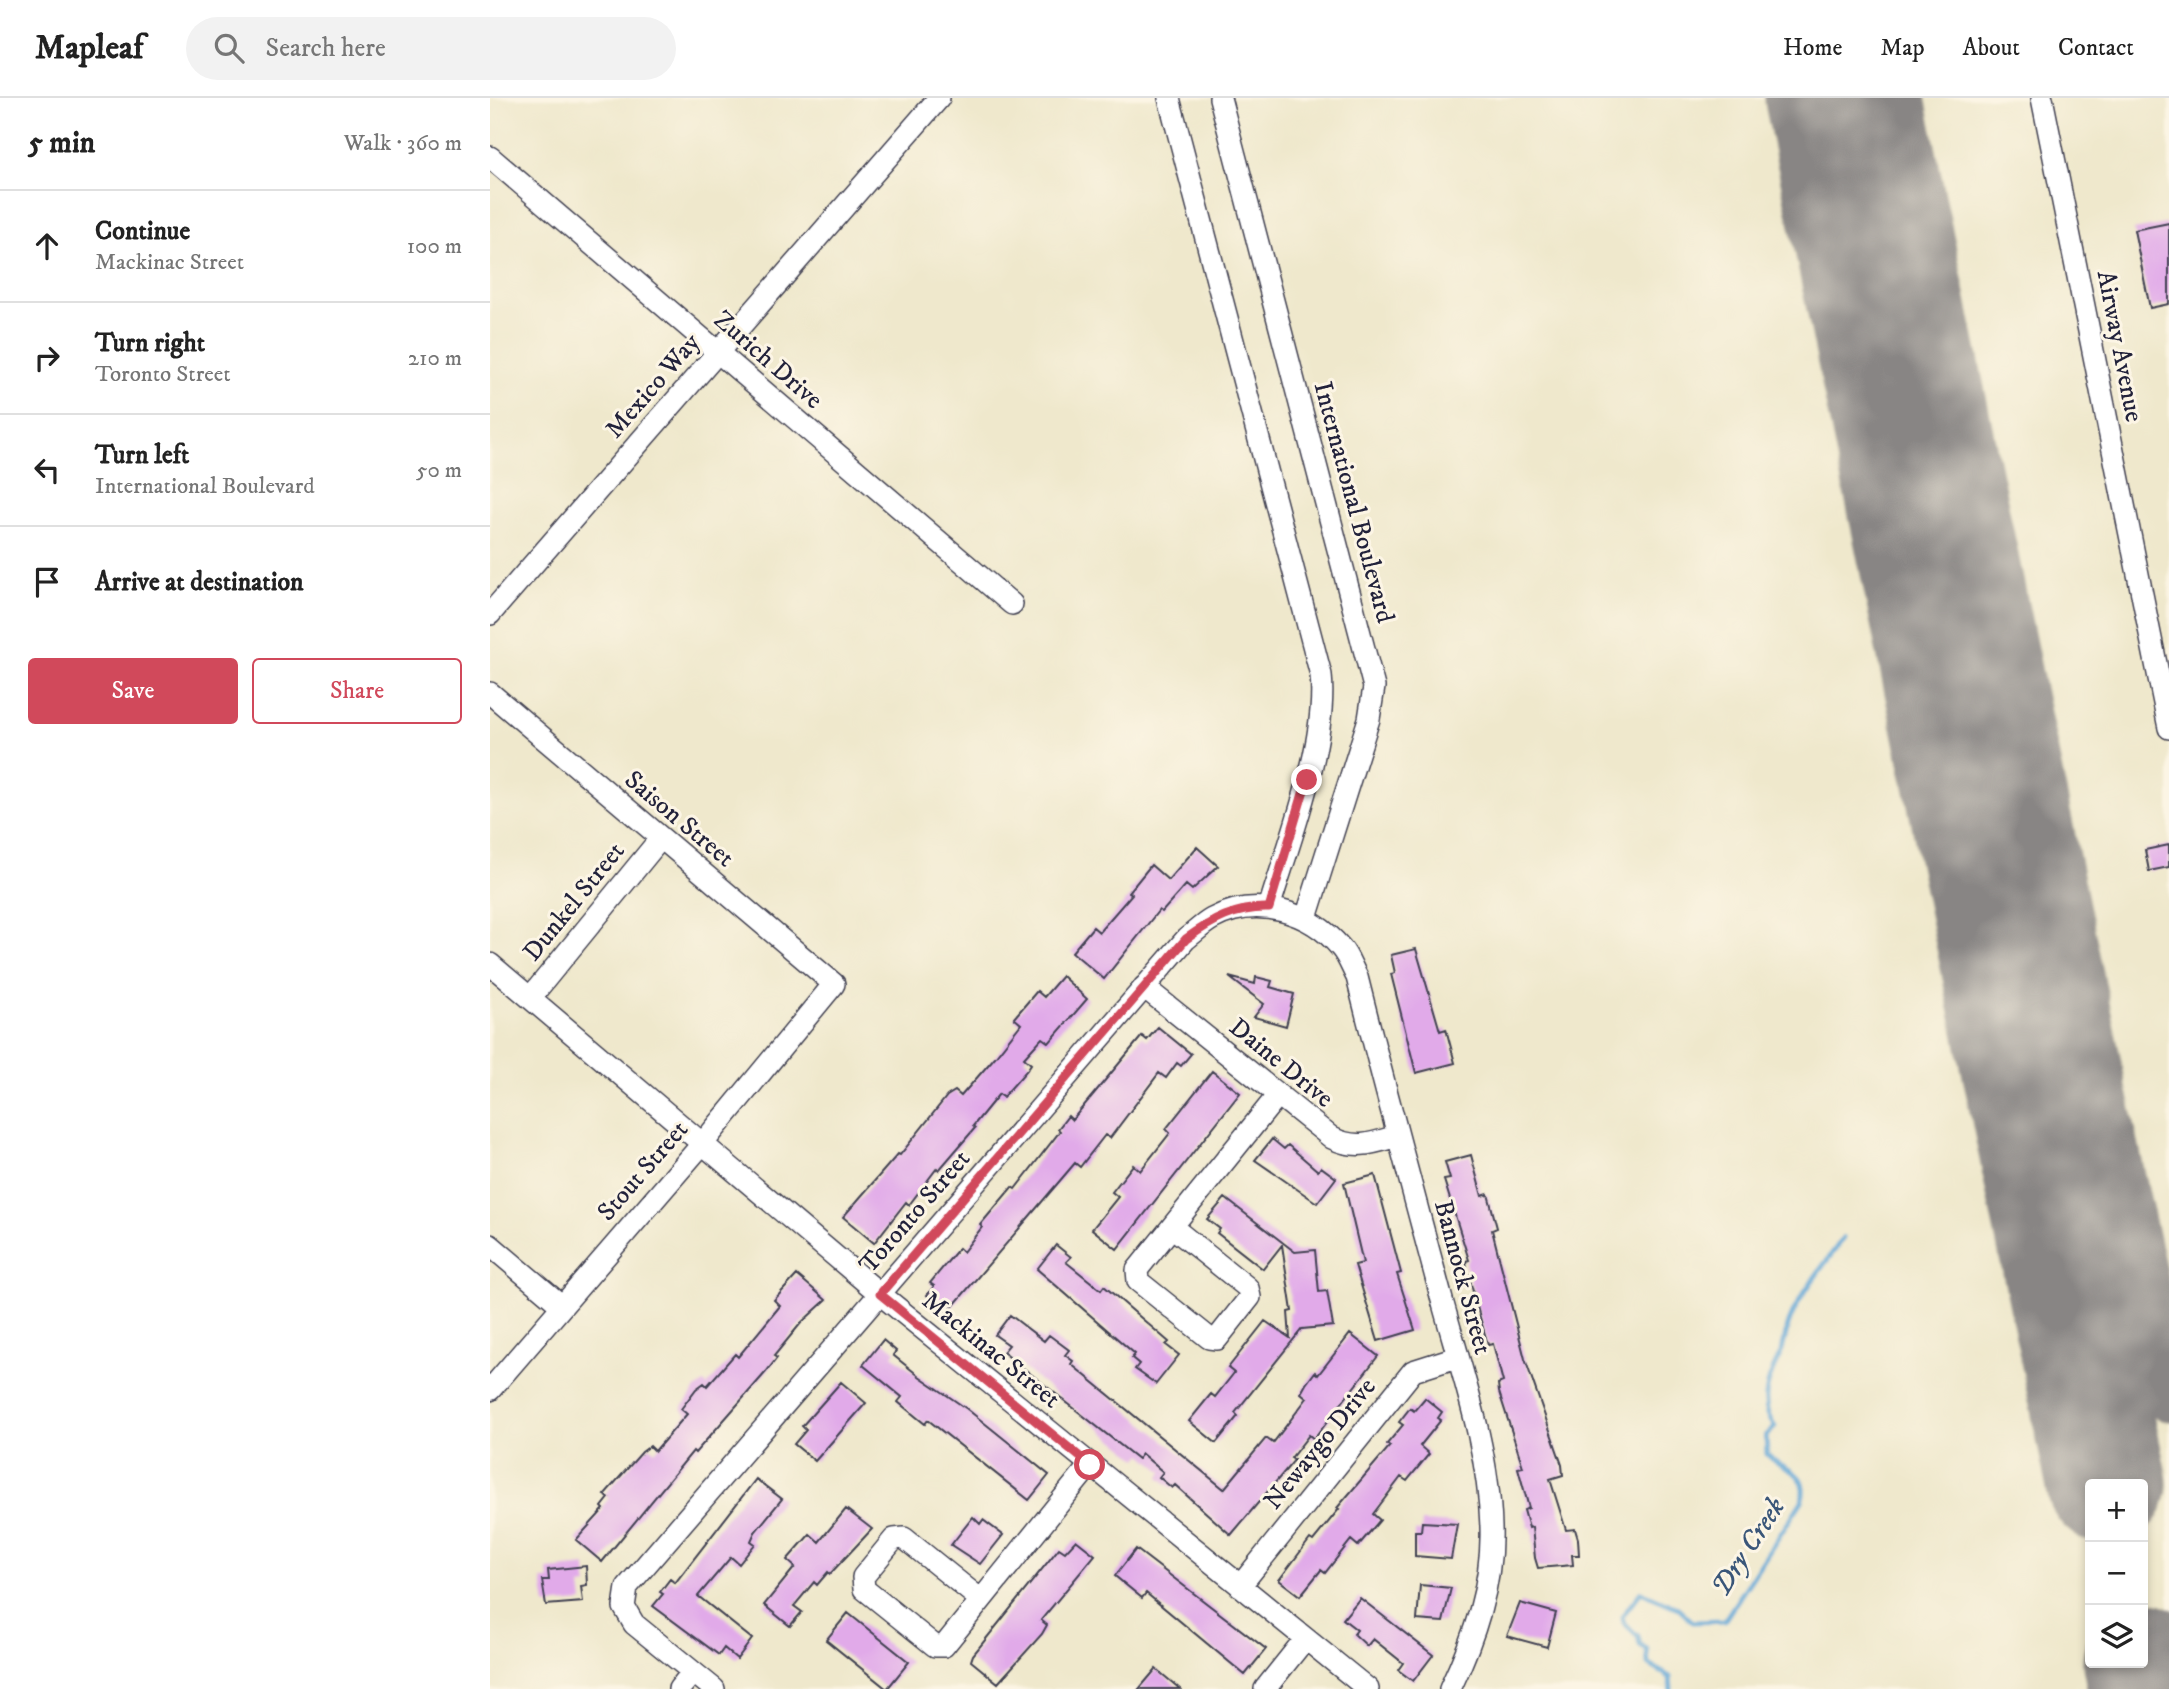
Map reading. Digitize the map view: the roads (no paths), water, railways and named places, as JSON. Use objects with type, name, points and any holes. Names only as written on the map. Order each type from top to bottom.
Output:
[{"type":"street","name":"Mexico Way","points":[[490,614],[939,98]]},
{"type":"street","points":[[1169,98],[1321,675],[1323,695],[1307,780],[1277,909]]},
{"type":"street","name":"International Boulevard","points":[[1220,98],[1374,687],[1369,719],[1306,918]]},
{"type":"street","name":"Airway Avenue","points":[[2042,98],[2169,728]]},
{"type":"street","name":"Zurich Drive","points":[[490,157],[1012,604]]},
{"type":"street","name":"Saison Street","points":[[490,693],[834,985]]},
{"type":"street","name":"Dunkel Street","points":[[530,998],[660,839]]},
{"type":"street","name":"Toronto Street","points":[[693,1672],[634,1624],[624,1607],[627,1587],[1186,939],[1214,918],[1251,907],[1277,909]]},
{"type":"street","name":"Bannock Street","points":[[1277,909],[1306,918],[1343,950],[1357,977],[1485,1466],[1491,1528],[1486,1590],[1471,1645],[1450,1689]]},
{"type":"street","name":"Mackinac Street","points":[[490,964],[880,1294],[1367,1689]]},
{"type":"street","name":"Stout Street","points":[[490,1390],[704,1143],[834,985]]},
{"type":"street","name":"Daine Drive","points":[[1144,987],[1332,1138],[1346,1145],[1362,1146],[1398,1136]]},
{"type":"street","points":[[1172,1227],[1248,1288],[1250,1297],[1217,1339],[1209,1338],[1138,1281],[1137,1270],[1278,1095]]},
{"type":"street","points":[[490,1245],[562,1306]]},
{"type":"street","name":"Newaygo Drive","points":[[1240,1586],[1413,1371],[1457,1357]]},
{"type":"street","points":[[981,1600],[904,1538],[894,1539],[863,1577],[864,1588],[935,1646],[944,1646],[1090,1465]]},
{"type":"street","points":[[1265,1689],[1306,1639]]},
{"type":"street","points":[[679,1689],[693,1672],[714,1689]]},
{"type":"waterway","name":"Dry Creek","points":[[1671,1689],[1670,1677],[1648,1664],[1647,1650],[1640,1645],[1638,1636],[1624,1623],[1622,1616],[1641,1592],[1678,1608],[1693,1622],[1724,1621],[1802,1501],[1802,1482],[1798,1476],[1767,1454],[1766,1436],[1775,1427],[1767,1410],[1766,1392],[1794,1310],[1843,1238]]}]
